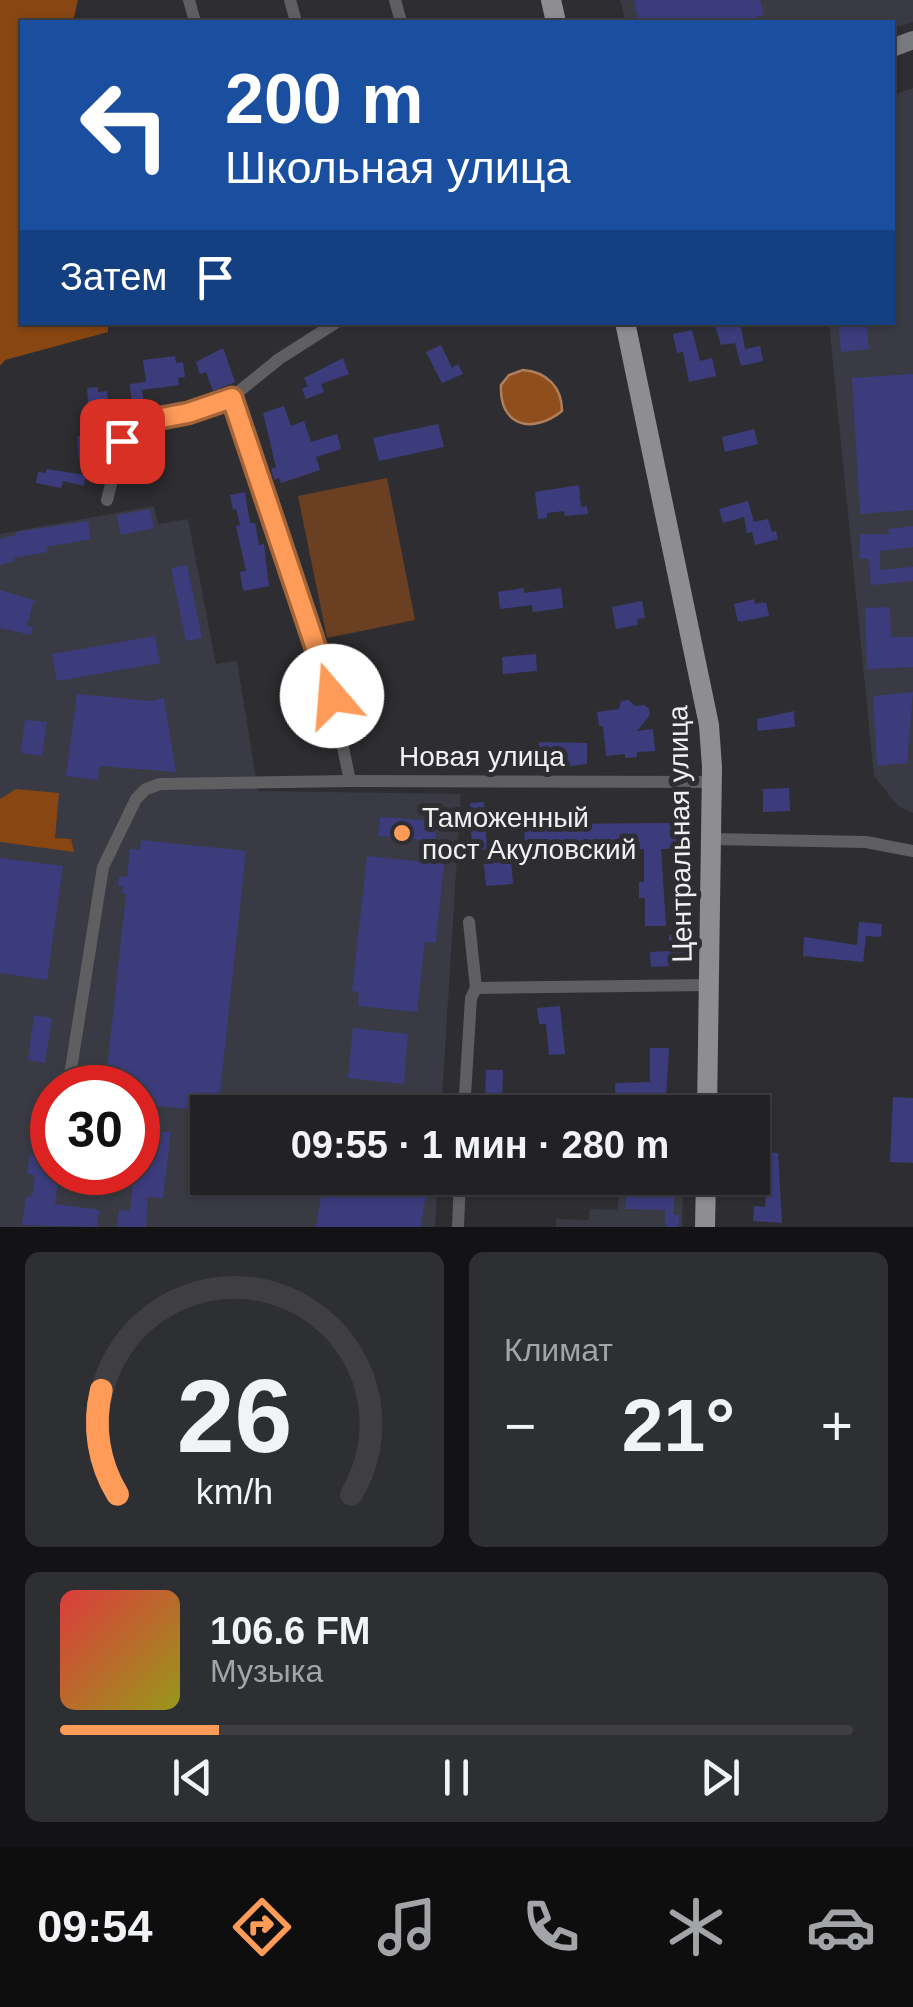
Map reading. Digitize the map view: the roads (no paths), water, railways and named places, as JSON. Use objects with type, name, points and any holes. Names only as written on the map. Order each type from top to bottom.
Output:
[{"type":"main road","name":"Центральная улица","points":[[626,325],[705,692],[716,839],[718,1095]]},
{"type":"main road","name":"Центральная улица","points":[[639,325],[718,703],[722,744],[707,1095]]},
{"type":"main road","points":[[706,1195],[706,1227]]},
{"type":"main road","points":[[717,1227],[718,1195]]},
{"type":"street","points":[[107,500],[122,441],[130,427],[232,398],[279,359],[332,325]]},
{"type":"street","points":[[232,398],[332,696],[350,781]]},
{"type":"street","name":"Новая улица","points":[[72,1065],[102,867],[136,799],[146,789],[160,784],[350,781],[711,782]]},
{"type":"street","points":[[716,839],[866,842],[913,852]]},
{"type":"street","points":[[465,1095],[471,998],[476,988],[469,922]]},
{"type":"street","points":[[476,988],[710,985]]},
{"type":"street","points":[[458,1227],[459,1195]]},
{"type":"place","name":"Таможенный пост Акуловский","points":[[402,833]]}]
